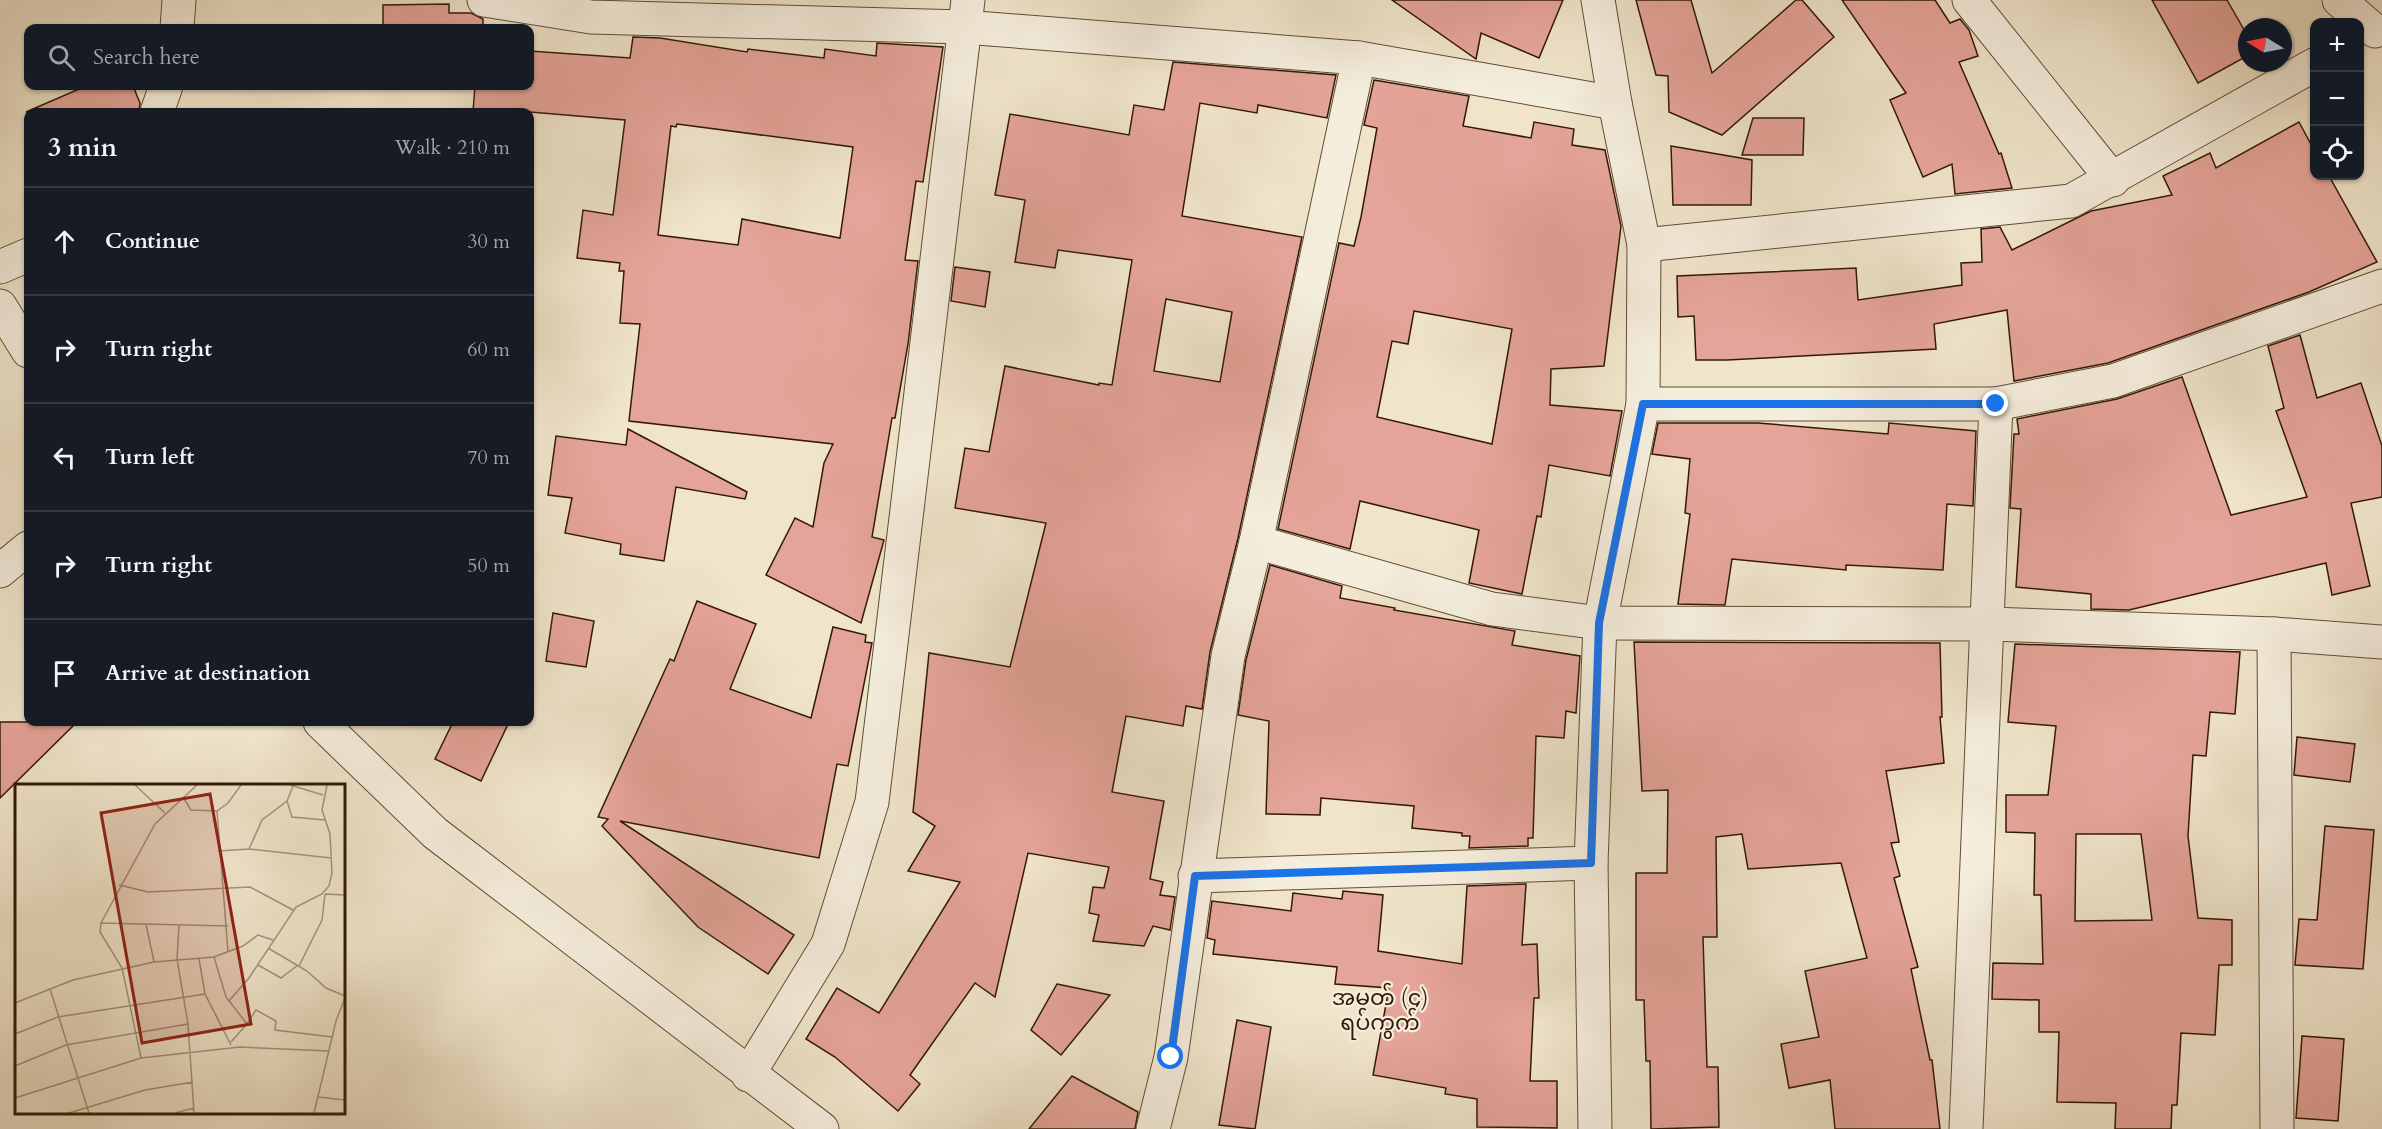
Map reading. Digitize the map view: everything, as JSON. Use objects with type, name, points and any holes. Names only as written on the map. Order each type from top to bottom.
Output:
[{"type":"street","points":[[177,24],[179,0]]},
{"type":"street","points":[[484,0],[592,9],[966,14],[1359,58],[1615,103]]},
{"type":"street","points":[[1595,1129],[1591,863],[1599,623],[1643,404],[1644,244],[1615,103],[1598,0]]},
{"type":"street","points":[[1969,0],[2113,180]]},
{"type":"street","points":[[2339,0],[2372,37]]},
{"type":"street","points":[[748,1075],[828,944],[872,802],[966,14]]},
{"type":"street","points":[[1153,1129],[1171,1057],[1228,656],[1256,542],[1359,58]]},
{"type":"street","points":[[1644,244],[2071,201],[2113,180],[2310,67]]},
{"type":"street","points":[[158,108],[165,90]]},
{"type":"street","points":[[0,267],[24,257]]},
{"type":"street","points":[[1643,404],[1996,404],[2113,381],[2382,286]]},
{"type":"street","points":[[0,306],[24,345]]},
{"type":"street","points":[[1966,1129],[1989,624],[1996,404]]},
{"type":"street","points":[[1256,542],[1492,609],[1599,623],[1989,624],[2274,634],[2382,642]]},
{"type":"street","points":[[0,571],[24,551]]},
{"type":"street","points":[[2274,634],[2277,1129]]},
{"type":"street","points":[[324,726],[435,833],[748,1075],[822,1129]]},
{"type":"street","points":[[1195,876],[1591,863]]},
{"type":"building","points":[[1392,0],[1563,0],[1539,58],[1481,33],[1476,59]]},
{"type":"building","points":[[1636,0],[1691,0],[1712,73],[1796,0],[1802,0],[1834,37],[1722,135],[1669,112],[1668,76],[1656,75]]},
{"type":"building","points":[[1842,0],[1935,0],[1950,23],[1960,19],[1969,30],[1978,56],[1959,62],[1999,154],[2001,153],[2012,188],[1955,194],[1952,164],[1923,177],[1890,100],[1906,93]]},
{"type":"building","points":[[2152,0],[2227,0],[2238,19],[2238,61],[2198,83]]},
{"type":"building","points":[[449,4],[449,13],[471,13],[483,19],[483,24],[383,24],[383,5]]},
{"type":"building","points":[[633,37],[660,38],[747,52],[748,49],[824,58],[825,49],[876,56],[877,43],[943,47],[923,182],[916,181],[905,260],[918,261],[908,344],[895,418],[892,418],[872,537],[884,540],[861,623],[766,575],[795,518],[813,527],[824,463],[833,444],[629,421],[640,324],[620,323],[624,271],[619,271],[620,263],[577,258],[583,210],[613,215],[625,120],[534,112],[534,108],[473,108],[475,90],[534,90],[534,51],[630,58]],"holes":[[[677,124],[853,147],[840,238],[742,219],[738,245],[658,235],[671,126],[676,127]]]},
{"type":"building","points":[[1173,62],[1336,75],[1327,118],[1258,105],[1257,113],[1200,103],[1182,216],[1302,237],[1238,538],[1210,652],[1202,709],[1186,706],[1183,726],[1126,716],[1112,792],[1164,801],[1150,879],[1163,882],[1160,895],[1175,897],[1170,930],[1153,926],[1144,946],[1093,941],[1099,915],[1089,913],[1093,887],[1104,888],[1109,867],[1028,853],[995,997],[975,983],[910,1075],[920,1084],[898,1111],[835,1057],[806,1039],[837,988],[879,1013],[960,882],[908,871],[935,826],[913,812],[929,653],[1010,667],[1046,523],[955,508],[965,448],[989,452],[1005,366],[1099,385],[1099,383],[1112,385],[1132,260],[1058,250],[1055,268],[1015,262],[1025,200],[995,195],[1010,114],[1129,135],[1134,105],[1164,110]],"holes":[[[1166,299],[1232,312],[1220,382],[1154,371]]]},
{"type":"building","points":[[1374,80],[1469,96],[1463,126],[1531,138],[1534,122],[1574,129],[1572,145],[1605,150],[1621,226],[1604,366],[1551,369],[1550,405],[1622,411],[1610,476],[1549,465],[1541,517],[1537,516],[1522,594],[1469,583],[1479,530],[1360,501],[1350,549],[1278,529],[1339,243],[1354,246],[1361,217],[1377,128],[1364,125]],"holes":[[[1414,311],[1512,329],[1492,444],[1377,417],[1392,341],[1408,344]]]},
{"type":"building","points":[[77,90],[135,90],[140,103],[139,108],[35,108]]},
{"type":"building","points":[[1753,118],[1804,118],[1803,155],[1742,155]]},
{"type":"building","points":[[2299,122],[2310,143],[2310,180],[2331,180],[2377,262],[2309,292],[2108,363],[2014,381],[2007,310],[1934,324],[1936,349],[1727,360],[1696,360],[1694,316],[1678,317],[1677,276],[1856,268],[1858,300],[1962,285],[1961,263],[1982,262],[1981,229],[2000,227],[2012,250],[2091,211],[2172,195],[2163,176],[2210,153],[2216,168]]},
{"type":"building","points":[[1671,146],[1752,160],[1751,205],[1673,205]]},
{"type":"building","points":[[955,267],[990,272],[985,307],[951,301]]},
{"type":"building","points":[[2300,335],[2317,398],[2361,383],[2382,446],[2382,497],[2351,503],[2370,586],[2332,595],[2326,563],[2129,610],[2091,609],[2091,594],[2016,587],[2021,509],[2010,508],[2014,434],[2019,434],[2017,419],[2117,399],[2182,377],[2231,515],[2307,497],[2276,411],[2284,408],[2268,346]]},
{"type":"building","points":[[1658,423],[1758,423],[1888,434],[1889,423],[1976,431],[1973,506],[1947,504],[1943,570],[1846,565],[1846,570],[1732,559],[1725,605],[1678,604],[1690,514],[1685,513],[1690,459],[1652,454]]},
{"type":"building","points":[[628,429],[747,492],[745,499],[676,487],[664,561],[620,554],[621,544],[565,533],[572,498],[548,495],[556,436],[626,445]]},
{"type":"building","points":[[1270,565],[1342,586],[1340,598],[1515,631],[1512,645],[1580,656],[1576,713],[1566,711],[1564,738],[1536,736],[1533,838],[1528,838],[1528,846],[1469,848],[1470,836],[1462,836],[1462,833],[1412,828],[1414,806],[1321,798],[1320,815],[1266,814],[1269,721],[1238,715],[1246,660]]},
{"type":"building","points":[[697,601],[756,624],[730,689],[811,718],[833,627],[866,635],[865,642],[872,643],[848,766],[837,764],[819,858],[620,821],[794,935],[768,974],[698,927],[602,826],[608,819],[598,817],[670,659],[674,661]]},
{"type":"building","points":[[553,613],[594,621],[586,667],[546,661]]},
{"type":"building","points":[[1634,642],[1940,643],[1942,717],[1940,717],[1944,763],[1886,771],[1899,842],[1891,843],[1900,876],[1894,878],[1918,967],[1911,969],[1930,1060],[1932,1060],[1940,1129],[1835,1129],[1830,1080],[1789,1088],[1781,1044],[1819,1037],[1805,971],[1867,958],[1841,863],[1748,869],[1742,834],[1716,837],[1717,937],[1703,937],[1707,1067],[1718,1067],[1719,1127],[1651,1129],[1650,1061],[1646,1061],[1644,1000],[1636,1000],[1636,873],[1667,873],[1668,790],[1642,791]]},
{"type":"building","points":[[2015,644],[2240,652],[2235,714],[2210,712],[2206,756],[2193,755],[2188,836],[2198,918],[2232,920],[2232,965],[2219,965],[2215,1035],[2181,1033],[2177,1105],[2172,1105],[2171,1129],[2115,1129],[2116,1103],[2057,1102],[2059,1032],[2039,1032],[2039,1000],[1992,999],[1993,963],[2043,964],[2041,895],[2034,895],[2035,833],[2006,832],[2006,795],[2048,795],[2056,726],[2008,722]],"holes":[[[2076,834],[2141,834],[2152,920],[2075,921]]]},
{"type":"building","points":[[0,722],[24,722],[24,726],[73,726],[0,798]]},
{"type":"building","points":[[451,726],[507,726],[481,781],[435,759]]},
{"type":"building","points":[[2297,737],[2355,744],[2350,782],[2294,775]]},
{"type":"building","points":[[2325,826],[2374,830],[2363,969],[2295,965],[2299,919],[2317,920]]},
{"type":"building","points":[[1526,884],[1522,945],[1537,944],[1539,998],[1534,998],[1530,1081],[1557,1081],[1557,1128],[1477,1127],[1477,1099],[1445,1094],[1446,1088],[1373,1075],[1389,988],[1335,984],[1337,967],[1213,954],[1215,940],[1207,938],[1212,901],[1291,911],[1293,893],[1342,899],[1343,891],[1383,895],[1378,951],[1462,964],[1467,886]]},
{"type":"building","points":[[1057,984],[1110,995],[1061,1055],[1031,1030]]},
{"type":"building","points":[[1237,1020],[1271,1027],[1255,1129],[1219,1125]]},
{"type":"building","points":[[2302,1036],[2344,1039],[2338,1121],[2296,1118]]},
{"type":"building","points":[[1072,1076],[1138,1112],[1135,1129],[1029,1129]]},
{"type":"district","name":"အမှတ် (၄) ရပ်ကွက်","points":[[1380,1010]]},
{"type":"route","points":[[1171,1057],[1195,876],[1591,863],[1599,623],[1643,404],[1996,404]]}]
